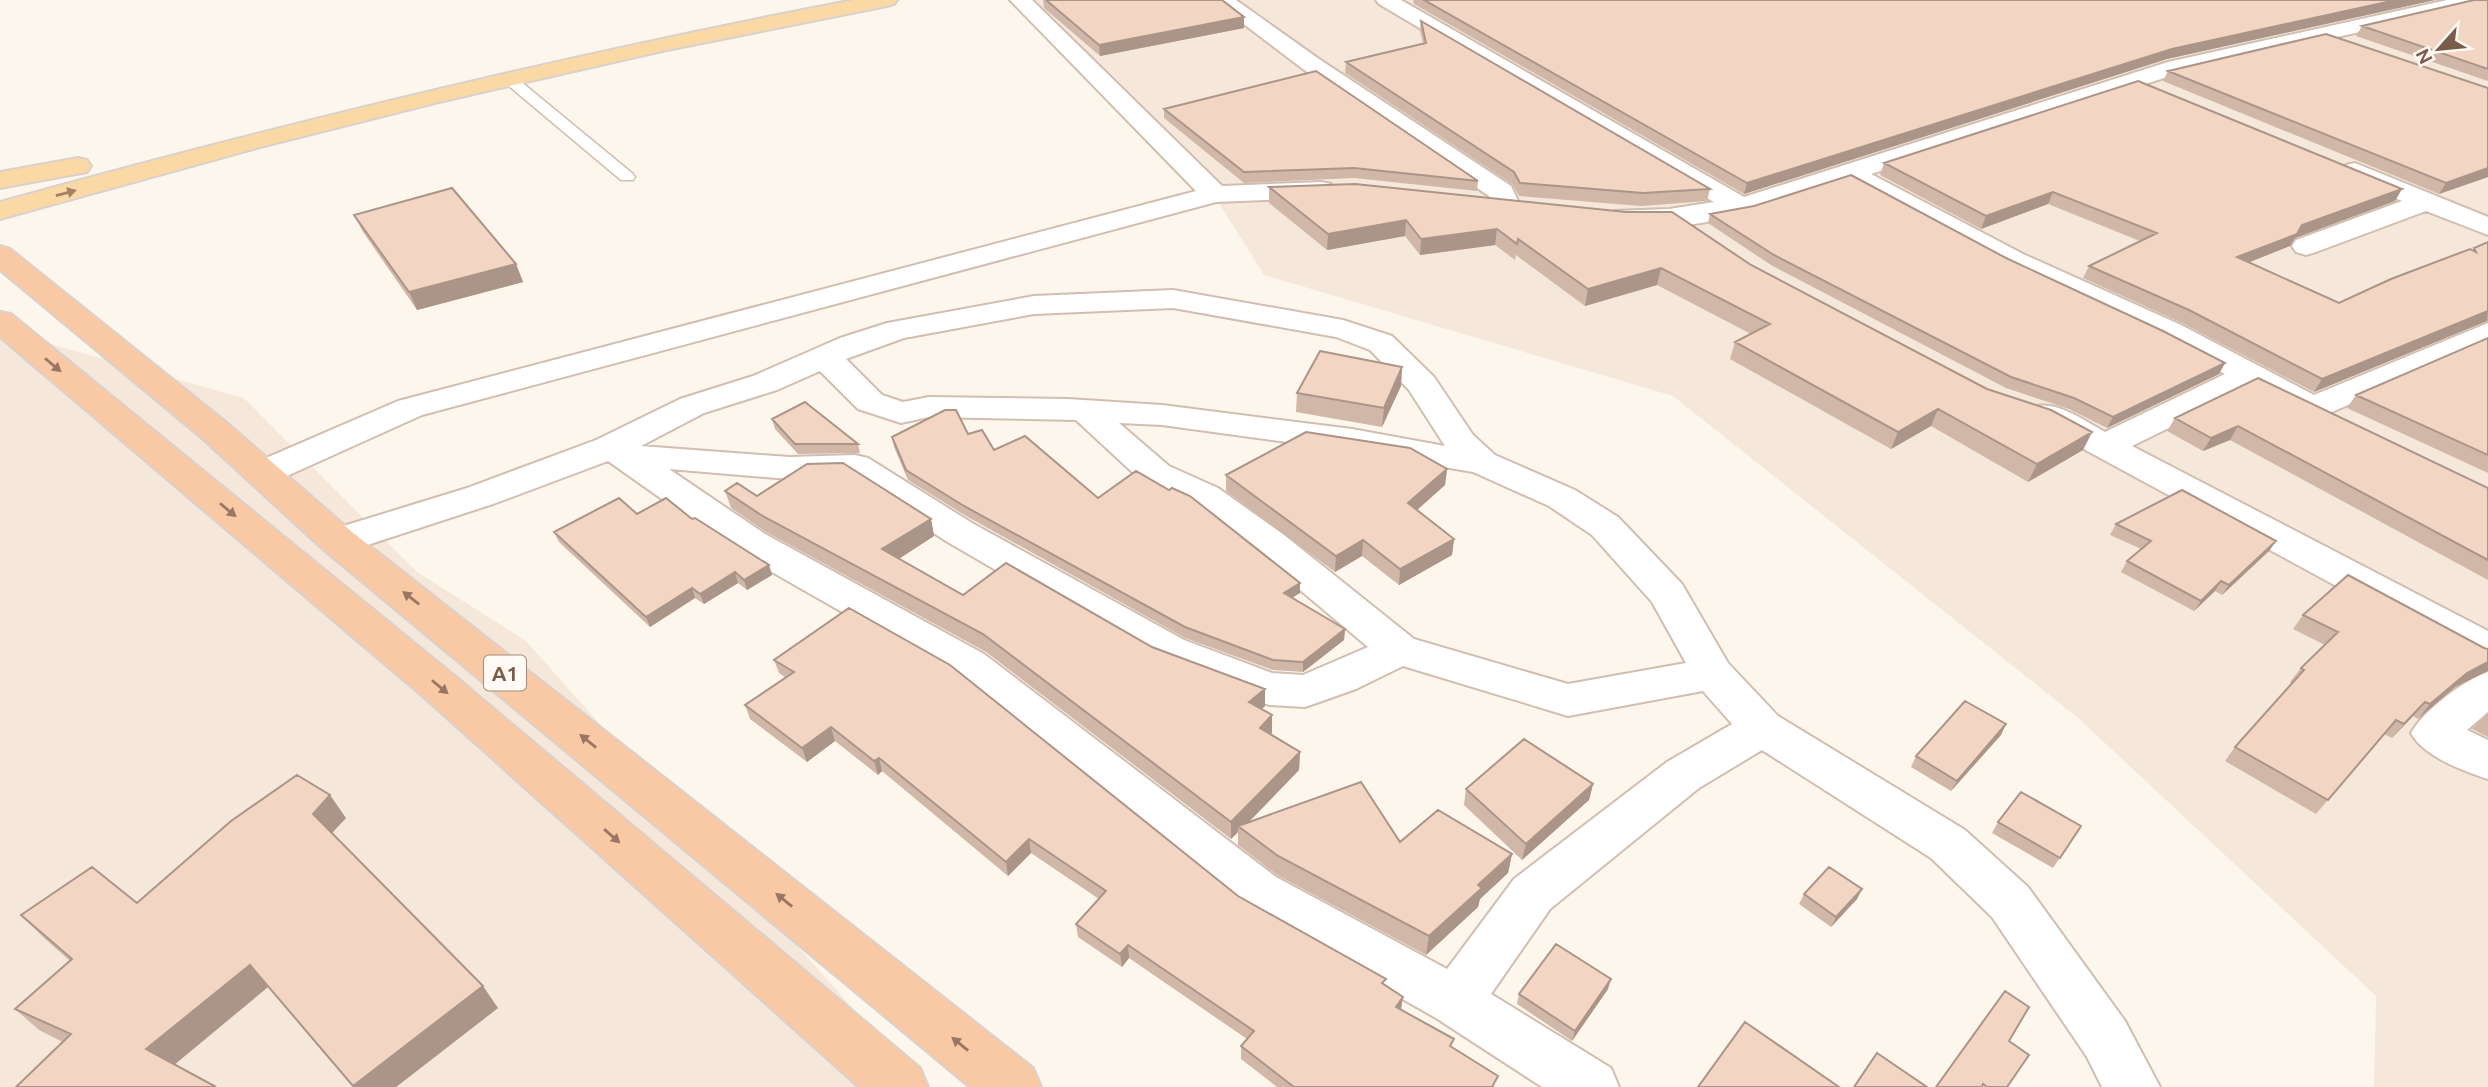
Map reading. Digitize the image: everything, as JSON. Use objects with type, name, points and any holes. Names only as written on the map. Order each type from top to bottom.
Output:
[{"type":"highway","name":"A1","points":[[0,256],[265,472],[338,541],[1013,1087]]},
{"type":"highway","name":"A1","points":[[0,321],[441,688],[900,1087]]},
{"type":"highway","points":[[580,809],[629,774]]},
{"type":"main road","points":[[0,180],[94,163],[487,69],[814,0]]},
{"type":"main road","points":[[0,211],[292,131],[509,79],[887,0]]},
{"type":"street","points":[[1020,0],[1215,194]]},
{"type":"street","points":[[1222,0],[1322,72],[1502,192],[1506,205]]},
{"type":"street","points":[[1386,0],[1741,206]]},
{"type":"street","points":[[1598,214],[1675,217],[1741,206],[2176,66],[2454,1]]},
{"type":"street","points":[[2319,33],[2358,47]]},
{"type":"street","points":[[2133,80],[2171,95]]},
{"type":"street","points":[[2331,161],[2488,227]]},
{"type":"street","points":[[1850,173],[2013,260],[2170,332],[2350,426]]},
{"type":"street","points":[[265,472],[410,408],[1215,194],[1341,190]]},
{"type":"street","points":[[1461,199],[1536,209]]},
{"type":"street","points":[[2306,246],[2427,201]]},
{"type":"street","points":[[1675,217],[1717,245]]},
{"type":"street","points":[[338,541],[617,451],[692,406],[765,383],[850,345],[898,330],[1034,305],[1173,299],[1343,329],[1381,343],[1422,384],[1460,442],[1482,463]]},
{"type":"street","points":[[2313,408],[2488,332]]},
{"type":"street","points":[[826,358],[870,402],[901,413],[929,407],[1068,409],[1162,415],[1275,429],[1482,463],[1563,498],[1605,526],[1668,594],[1713,674],[1762,728],[1948,844],[2010,902],[2106,1039],[2133,1087]]},
{"type":"street","points":[[2106,445],[2250,375]]},
{"type":"street","points":[[2018,405],[2056,418],[2488,649]]},
{"type":"street","points":[[1088,412],[1156,474],[1205,496],[1359,615],[1399,650],[1568,700],[1713,674]]},
{"type":"street","points":[[617,451],[789,468],[855,466],[959,532],[1169,651],[1269,689],[1305,691],[1341,678],[1399,650]]},
{"type":"street","points":[[617,451],[751,543],[968,665],[1258,892],[1455,1001],[1591,1087]]},
{"type":"street","points":[[2488,688],[2433,733],[2488,761]]},
{"type":"street","points":[[1455,1001],[1532,894],[1683,775],[1762,728]]},
{"type":"lane","points":[[509,79],[627,177]]},
{"type":"shaded area","points":[[1021,0],[2488,0],[2488,1087],[2374,1087],[2376,996],[2077,717],[1673,396],[1264,275],[1212,192]]},
{"type":"shaded area","points":[[0,330],[244,398],[417,572],[526,641],[923,1087],[0,1087]]},
{"type":"building","points":[[1046,0],[1222,0],[1244,17],[1099,45]]},
{"type":"building","points":[[1424,0],[2396,0],[2172,49],[1747,183]]},
{"type":"building","points":[[2474,0],[2488,0],[2488,69],[2362,26]]},
{"type":"building","points":[[1421,21],[1710,189],[1643,193],[1520,183],[1514,172],[1346,62],[1426,43]]},
{"type":"building","points":[[2326,34],[2488,88],[2488,168],[2446,183],[2168,71]]},
{"type":"building","points":[[1316,71],[1478,181],[1354,168],[1244,172],[1164,109]]},
{"type":"building","points":[[2138,81],[2402,189],[2302,225],[2297,234],[2237,257],[2339,303],[2391,279],[2470,249],[2476,252],[2474,248],[2488,242],[2488,311],[2322,379],[2189,310],[2089,266],[2157,233],[2053,192],[1986,216],[1884,163]]},
{"type":"building","points":[[1851,175],[2006,258],[2225,363],[2113,417],[2074,398],[2011,377],[1774,255],[1710,214],[1754,206]]},
{"type":"building","points":[[1355,184],[1626,212],[1672,212],[1751,265],[1987,389],[2051,410],[2092,432],[2037,464],[1938,409],[1898,432],[1735,342],[1770,324],[1661,268],[1588,289],[1518,239],[1517,244],[1497,229],[1421,239],[1406,220],[1328,234],[1269,187]]},
{"type":"building","points":[[452,188],[516,264],[409,292],[354,215]]},
{"type":"building","points":[[2488,338],[2488,455],[2356,395]]},
{"type":"building","points":[[1320,351],[1402,367],[1384,408],[1297,393]]},
{"type":"building","points":[[2258,378],[2488,488],[2488,560],[2238,426],[2211,438],[2175,418]]},
{"type":"building","points":[[805,402],[858,444],[795,444],[772,419]]},
{"type":"building","points":[[945,410],[956,410],[968,434],[982,430],[994,450],[1025,436],[1098,498],[1136,471],[1169,490],[1172,488],[1190,496],[1300,583],[1284,593],[1345,629],[1303,662],[1273,660],[1185,627],[964,506],[906,470],[892,437]]},
{"type":"building","points":[[1306,432],[1410,448],[1447,469],[1408,503],[1454,539],[1400,569],[1363,540],[1336,556],[1226,475]]},
{"type":"building","points":[[843,463],[931,519],[882,549],[963,595],[1006,563],[1152,647],[1265,689],[1249,702],[1272,715],[1260,728],[1300,752],[1231,822],[983,634],[761,515],[725,491],[737,483],[757,496],[807,464]]},
{"type":"building","points":[[2182,490],[2276,541],[2229,585],[2221,581],[2201,601],[2127,561],[2151,541],[2116,524]]},
{"type":"building","points":[[619,498],[637,514],[666,498],[692,519],[695,518],[769,565],[744,580],[735,572],[700,594],[692,588],[646,617],[554,532]]},
{"type":"building","points":[[2348,575],[2488,649],[2488,662],[2467,673],[2430,704],[2425,702],[2404,724],[2396,720],[2328,800],[2235,747],[2304,670],[2301,668],[2338,632],[2303,615]]},
{"type":"building","points":[[849,608],[950,665],[1238,896],[1386,979],[1382,983],[1403,997],[1396,1007],[1454,1039],[1450,1046],[1498,1076],[1492,1087],[1294,1087],[1241,1046],[1254,1031],[1128,945],[1120,954],[1076,924],[1106,891],[1029,839],[1006,862],[879,758],[874,761],[831,727],[802,748],[745,705],[794,672],[774,660]]},
{"type":"building","points":[[1965,701],[2006,724],[1957,781],[1916,756]]},
{"type":"building","points":[[1524,739],[1593,784],[1526,844],[1466,789]]},
{"type":"building","points":[[297,775],[330,795],[313,814],[483,986],[353,1086],[250,965],[146,1049],[216,1087],[16,1087],[71,1034],[15,1009],[72,959],[21,915],[92,867],[137,903],[231,821]]},
{"type":"building","points":[[1361,782],[1400,842],[1438,810],[1512,854],[1478,885],[1482,888],[1429,936],[1278,856],[1238,826]]},
{"type":"building","points":[[2021,792],[2081,826],[2060,858],[1998,822]]},
{"type":"building","points":[[1829,867],[1862,889],[1836,917],[1804,894]]},
{"type":"building","points":[[1556,944],[1611,979],[1575,1031],[1519,994]]},
{"type":"building","points":[[2005,991],[2029,1007],[2009,1041],[2029,1055],[2007,1087],[1987,1087],[1983,1084],[1982,1087],[1936,1087]]},
{"type":"building","points":[[1745,1022],[1839,1087],[1698,1087]]},
{"type":"building","points":[[1877,1053],[1927,1087],[1854,1087]]}]
